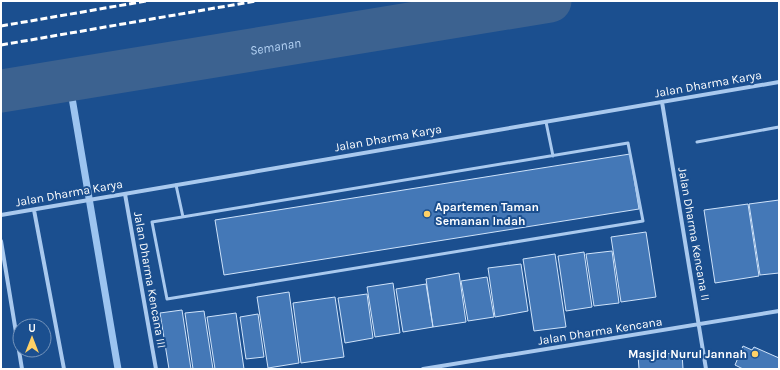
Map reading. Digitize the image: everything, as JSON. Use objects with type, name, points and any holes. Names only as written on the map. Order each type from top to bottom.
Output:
[{"type":"street","name":"Jalan Dharma Karya","points":[[1,215],[779,82]]},
{"type":"street","name":"Jalan Dharma Kencana II","points":[[662,102],[706,369]]},
{"type":"street","name":"Jalan Dharma Kencana III","points":[[125,194],[156,369]]},
{"type":"street","points":[[34,210],[64,369]]},
{"type":"street","points":[[1,241],[22,369]]},
{"type":"street","name":"Jalan Dharma Kencana","points":[[423,369],[779,311]]},
{"type":"lane","points":[[546,122],[553,156]]},
{"type":"lane","points":[[697,142],[779,127]]},
{"type":"lane","points":[[628,143],[643,221],[167,299],[152,222],[183,217],[628,143]]},
{"type":"lane","points":[[176,185],[183,217]]},
{"type":"building","name":"Apartemen Taman Semanan Indah","points":[[630,154],[639,209],[224,275],[215,220]]},
{"type":"building","points":[[779,200],[779,273],[760,275],[749,204]]},
{"type":"building","points":[[748,204],[759,276],[715,283],[704,210]]},
{"type":"building","points":[[646,232],[656,297],[621,302],[611,237]]},
{"type":"building","points":[[612,251],[619,303],[594,306],[586,254]]},
{"type":"building","points":[[584,252],[592,307],[566,311],[558,256]]},
{"type":"building","points":[[555,254],[566,327],[534,331],[523,259]]},
{"type":"building","points":[[521,264],[528,311],[495,317],[488,268]]},
{"type":"building","points":[[459,273],[466,322],[433,327],[426,279]]},
{"type":"building","points":[[487,277],[494,317],[468,321],[461,281]]},
{"type":"building","points":[[393,283],[400,333],[375,337],[367,287]]},
{"type":"building","points":[[426,284],[433,327],[403,332],[396,289]]},
{"type":"building","points":[[289,292],[299,363],[268,368],[257,297]]},
{"type":"building","points":[[367,294],[373,338],[345,343],[338,298]]},
{"type":"building","points":[[335,297],[344,357],[301,363],[293,303]]},
{"type":"building","points":[[182,310],[191,369],[169,369],[160,313]]},
{"type":"building","points":[[204,311],[213,369],[193,369],[185,313]]},
{"type":"building","points":[[236,313],[244,369],[215,369],[207,317]]},
{"type":"building","points":[[258,314],[264,357],[246,359],[240,317]]},
{"type":"building","name":"Masjid Nurul Jannah","points":[[743,346],[752,350],[754,347],[779,358],[779,369],[743,369],[735,365]]},
{"type":"building","points":[[682,353],[683,369],[639,369],[638,355]]},
{"type":"waterway","name":"Semanan","points":[[1,91],[550,1]]},
{"type":"waterway","points":[[69,80],[118,369]]},
{"type":"railway","points":[[1,26],[146,1]]},
{"type":"railway","points":[[1,45],[256,1]]},
{"type":"place","name":"Apartemen Taman Semanan Indah","points":[[427,214]]},
{"type":"place","name":"Masjid Nurul Jannah","points":[[755,354]]}]
